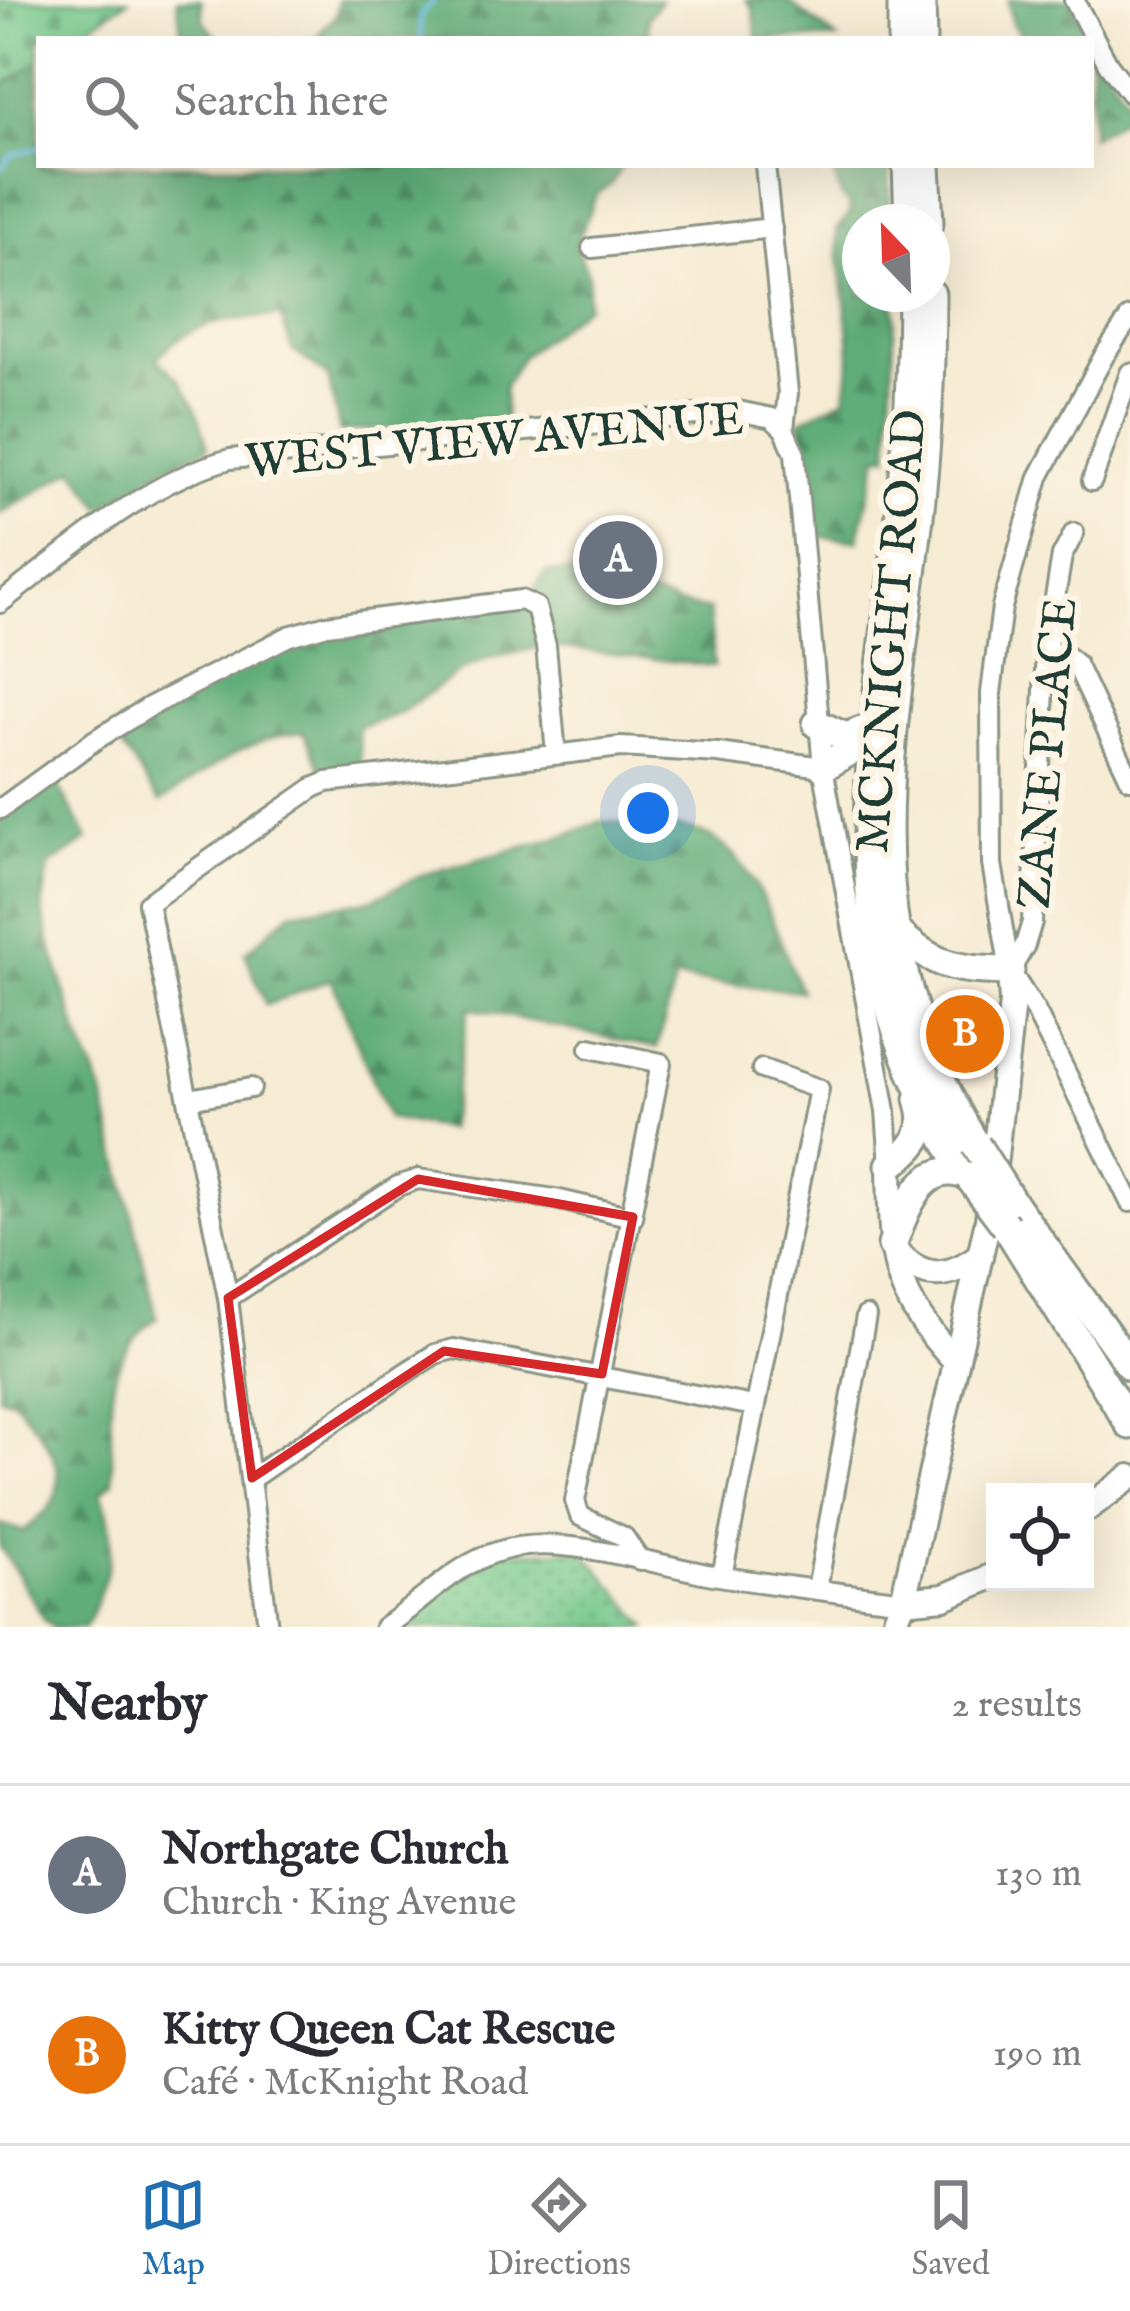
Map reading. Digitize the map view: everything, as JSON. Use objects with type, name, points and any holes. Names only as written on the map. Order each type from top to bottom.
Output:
[{"type":"highway","points":[[902,0],[902,36]]},
{"type":"highway","points":[[921,0],[922,36]]},
{"type":"highway","points":[[907,168],[908,204]]},
{"type":"highway","points":[[926,168],[928,204]]},
{"type":"highway","name":"MCKNIGHT ROAD","points":[[911,312],[905,472],[866,802],[874,930],[892,1019],[912,1077],[969,1177],[1009,1213],[1130,1366]]},
{"type":"highway","name":"MCKNIGHT ROAD","points":[[930,312],[924,474],[887,766],[886,865],[892,927],[923,1040],[1029,1259]]},
{"type":"highway","points":[[818,724],[846,737],[872,727]]},
{"type":"highway","points":[[866,802],[823,767],[857,747],[872,727]]},
{"type":"highway","points":[[892,927],[922,953],[957,970],[1010,971]]},
{"type":"highway","points":[[923,1040],[922,1009],[928,991],[957,970]]},
{"type":"highway","points":[[890,1165],[915,1146],[922,1130],[922,1108],[912,1077]]},
{"type":"highway","points":[[892,1245],[911,1197],[922,1183],[950,1172],[969,1177]]},
{"type":"highway","points":[[1029,1259],[1130,1425]]},
{"type":"main road","points":[[893,1627],[903,1601],[994,1188],[1012,1002],[1010,971]]},
{"type":"main road","name":"WEST VIEW AVENUE","points":[[890,1165],[897,1273],[914,1313],[956,1361]]},
{"type":"main road","points":[[892,1245],[909,1264],[937,1275],[957,1271],[980,1255]]},
{"type":"main road","name":"MCKNIGHT ROAD","points":[[1029,1259],[1130,1398]]},
{"type":"main road","points":[[1094,1504],[1126,1481]]},
{"type":"main road","points":[[903,1601],[958,1593],[986,1579]]},
{"type":"street","points":[[1074,0],[1093,36]]},
{"type":"street","points":[[1094,38],[1130,94]]},
{"type":"street","points":[[765,168],[788,393],[784,429]]},
{"type":"street","points":[[592,248],[772,228]]},
{"type":"street","points":[[1130,317],[1039,477],[996,638],[991,693],[992,864],[1010,971],[1036,1012],[1130,1202]]},
{"type":"street","points":[[1092,481],[1130,374]]},
{"type":"street","name":"WEST VIEW AVENUE","points":[[0,603],[59,556],[147,497],[191,472],[230,459],[738,411],[765,414],[784,429],[795,454],[823,767],[886,1111],[890,1165]]},
{"type":"street","name":"ZANE PLACE","points":[[1010,971],[1032,922],[1046,651],[1062,556],[1074,533]]},
{"type":"street","points":[[0,809],[191,682],[289,636],[327,625],[521,600],[536,607],[543,627],[556,754]]},
{"type":"street","points":[[1046,651],[1065,655],[1076,664],[1130,779]]},
{"type":"street","points":[[268,1627],[228,1298],[148,903],[320,784],[638,747],[823,767]]},
{"type":"street","points":[[590,1048],[661,1063],[575,1506],[584,1519],[624,1537],[640,1561]]},
{"type":"street","points":[[722,1576],[819,1089],[762,1069]]},
{"type":"street","points":[[189,1099],[251,1088]]},
{"type":"street","points":[[228,1298],[398,1186],[418,1179],[555,1199],[633,1217]]},
{"type":"street","points":[[817,1589],[866,1316]]},
{"type":"street","points":[[252,1478],[444,1351],[465,1349],[754,1406]]},
{"type":"street","points":[[384,1627],[466,1566],[506,1549],[548,1546],[903,1601]]},
{"type":"highlighted area","points":[[418,1179],[633,1217],[602,1374],[444,1351],[252,1478],[228,1298]]},
{"type":"green space","points":[[0,0],[128,0],[75,36],[36,36],[36,63],[0,87]]},
{"type":"green space","points":[[177,0],[201,0],[203,20],[216,36],[182,36]]},
{"type":"green space","points":[[338,0],[661,0],[648,18],[649,36],[317,36],[336,15]]},
{"type":"green space","points":[[746,0],[787,0],[833,36],[757,36],[753,8]]},
{"type":"green space","points":[[1008,0],[1073,0],[1087,36],[1022,36],[1012,23]]},
{"type":"green space","points":[[1094,49],[1130,104],[1130,114],[1094,135]]},
{"type":"green space","points":[[36,63],[36,168],[621,168],[596,195],[576,246],[588,274],[587,305],[523,355],[504,387],[505,418],[340,432],[328,376],[292,350],[280,316],[213,324],[183,336],[157,359],[179,379],[196,408],[208,447],[163,468],[102,508],[74,469],[0,514],[0,87]]},
{"type":"green space","points":[[832,168],[889,168],[890,204],[849,204],[841,196]]},
{"type":"green space","points":[[842,223],[842,280],[838,249],[837,228]]},
{"type":"green space","points":[[846,312],[895,312],[889,455],[879,455],[858,540],[813,536],[800,421],[845,398]]},
{"type":"green space","points":[[545,572],[590,572],[677,604],[709,610],[714,666],[546,646],[490,658],[464,669],[398,714],[358,728],[362,779],[327,782],[304,732],[246,748],[160,802],[111,730],[289,636],[527,601]]},
{"type":"green space","points":[[51,773],[88,839],[49,866],[42,908],[79,1036],[102,1091],[157,1318],[138,1334],[116,1371],[111,1413],[113,1483],[101,1493],[111,1545],[100,1594],[85,1627],[54,1627],[45,1620],[0,1546],[0,1524],[24,1531],[50,1507],[58,1474],[41,1434],[13,1399],[0,1397],[0,809]]},
{"type":"green space","points":[[600,821],[680,827],[723,845],[753,881],[801,991],[675,979],[657,1048],[469,1008],[448,1129],[388,1118],[331,979],[266,1005],[245,953],[291,912],[371,900],[422,875],[567,835]]},
{"type":"green space","points":[[582,1550],[648,1627],[384,1627],[494,1552]]},
{"type":"waterway","points":[[421,36],[420,15],[435,0]]},
{"type":"waterway","points":[[0,169],[12,155],[36,148]]},
{"type":"place","name":"Northgate Church","points":[[618,560]]},
{"type":"place","name":"Kitty Queen Cat Rescue","points":[[965,1034]]}]
